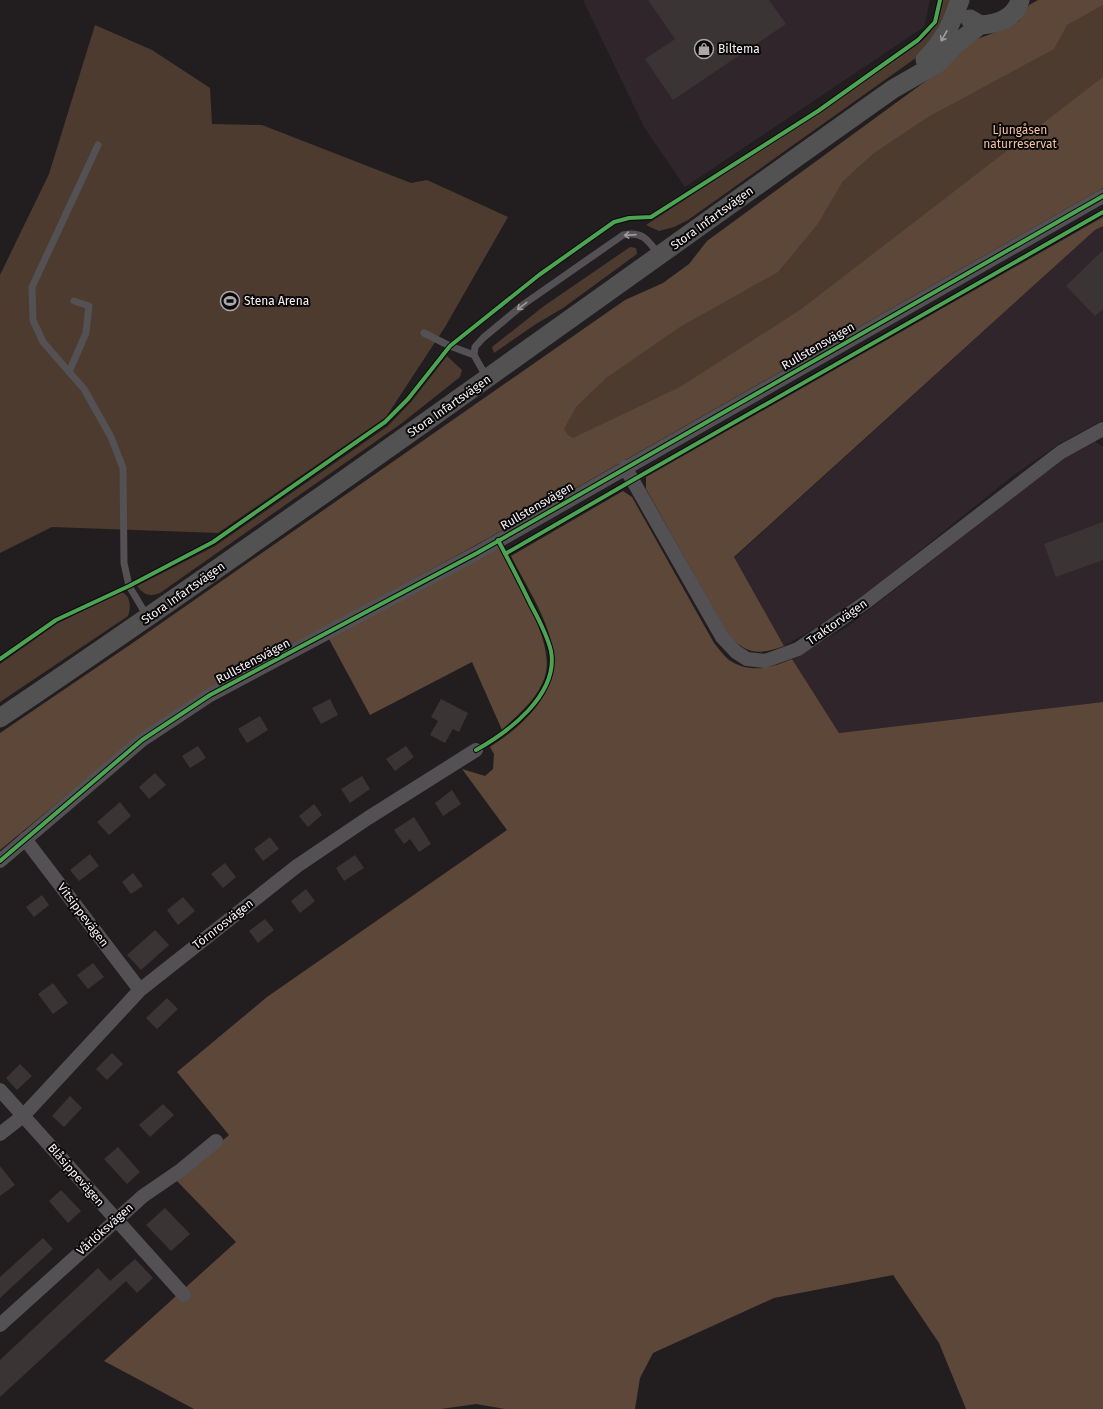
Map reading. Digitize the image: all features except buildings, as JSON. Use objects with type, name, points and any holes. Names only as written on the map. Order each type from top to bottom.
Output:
[{"type":"main road","points":[[961,0],[966,14],[972,21],[980,25],[1003,21],[1012,14],[1021,1]]},
{"type":"main road","name":"Stora Infartsvägen","points":[[893,89],[928,57],[941,42],[961,0]]},
{"type":"main road","name":"Stora Infartsvägen","points":[[0,718],[148,618],[488,379],[893,89],[938,63],[956,44],[980,25]]},
{"type":"street","name":"Rullstensvägen","points":[[0,861],[142,740],[179,714],[217,692],[477,553],[625,467],[1103,196]]},
{"type":"street","name":"Traktorvägen","points":[[625,467],[722,636],[736,652],[747,659],[765,661],[798,649],[866,602],[1054,456],[1103,429]]},
{"type":"street","name":"Törnrosvägen","points":[[0,1134],[24,1116],[140,990],[297,866],[368,818],[476,750]]},
{"type":"street","name":"Vitsippevägen","points":[[25,839],[140,990]]},
{"type":"street","name":"Blåsippevägen","points":[[0,1090],[115,1220],[184,1295]]},
{"type":"street","name":"Vårlöksvägen","points":[[0,1325],[143,1196],[181,1170],[216,1141]]},
{"type":"lane","points":[[98,145],[32,287],[33,320],[44,342],[84,389],[108,430],[124,468],[124,563],[129,586],[148,618]]},
{"type":"lane","points":[[488,379],[474,355],[475,347],[483,338],[524,304],[623,236],[634,233],[647,239],[659,256]]},
{"type":"lane","points":[[69,372],[86,333],[88,306],[74,301]]},
{"type":"lane","points":[[424,333],[450,346],[474,355]]},
{"type":"shaded area","points":[[583,0],[930,0],[924,27],[685,187],[644,127]]},
{"type":"shaded area","points":[[1038,0],[1103,0],[1103,5],[1067,25],[1054,49],[928,117],[874,153],[843,181],[817,225],[778,272],[680,327],[606,378],[576,407],[564,429],[568,435],[573,438],[680,387],[800,310],[1103,77],[1103,188],[476,545],[183,705],[144,732],[0,850],[0,733],[137,640],[625,300],[663,283],[689,264],[707,241],[945,67],[974,40],[1002,30],[1019,21],[1029,5]]},
{"type":"shaded area","points":[[1103,217],[1103,226],[1095,230],[734,557],[784,646],[759,652],[745,648],[733,639],[726,631],[646,489],[646,477]]},
{"type":"shaded area","points":[[1103,226],[1103,420],[1059,444],[1014,475],[873,588],[815,628],[784,646],[734,558],[1095,230]]},
{"type":"shaded area","points":[[1095,441],[1103,447],[1103,702],[839,733],[792,659],[847,627],[1066,456]]},
{"type":"shaded area","points":[[623,491],[632,497],[714,643],[723,654],[729,660],[737,664],[753,668],[768,667],[792,659],[839,733],[1103,702],[1103,1409],[966,1409],[939,1343],[893,1275],[774,1298],[653,1353],[640,1378],[635,1409],[505,1409],[476,1404],[441,1409],[194,1409],[104,1361],[236,1242],[176,1180],[229,1135],[177,1072],[267,997],[507,830],[462,769],[485,776],[493,769],[494,754],[490,747],[517,727],[537,705],[549,684],[553,664],[552,643],[535,601],[511,556]]},
{"type":"shaded area","points":[[499,547],[531,608],[544,642],[547,658],[546,672],[534,697],[502,730],[472,662],[370,715],[329,639]]},
{"type":"green space","points":[[943,0],[951,0],[927,50],[688,220],[674,227],[659,231],[646,225],[820,112],[921,42],[930,33],[936,23]]},
{"type":"green space","name":"Ljungåsen naturreservat","points":[[1084,0],[1103,0],[1103,183],[483,541],[563,354]]},
{"type":"green space","name":"Stena Arena","points":[[95,25],[152,50],[210,88],[212,124],[262,125],[411,183],[427,180],[508,217],[445,327],[386,417],[218,533],[52,527],[0,553],[0,275],[49,174]]},
{"type":"green space","points":[[630,247],[636,248],[637,254],[563,308],[536,324],[494,353],[492,347],[544,306]]},
{"type":"green space","points":[[447,356],[462,370],[460,377],[402,423],[160,593],[150,595],[142,591],[137,586],[215,546],[388,426],[411,402]]},
{"type":"green space","points":[[122,592],[130,602],[128,616],[0,702],[0,664],[58,623]]},
{"type":"cycle path","points":[[0,659],[56,620],[129,586],[213,542],[385,422],[408,399],[450,346],[539,275],[614,222],[629,218],[651,217],[818,111],[918,40],[935,22],[940,0]]},
{"type":"cycle path","points":[[0,861],[142,740],[210,695],[477,553],[1103,196]]},
{"type":"cycle path","points":[[505,554],[1103,212]]},
{"type":"cycle path","points":[[476,750],[502,733],[528,710],[539,697],[547,682],[551,667],[551,651],[545,632],[498,540]]},
{"type":"place","name":"Biltema","points":[[704,49]]},
{"type":"place","name":"Stena Arena","points":[[230,301]]}]
